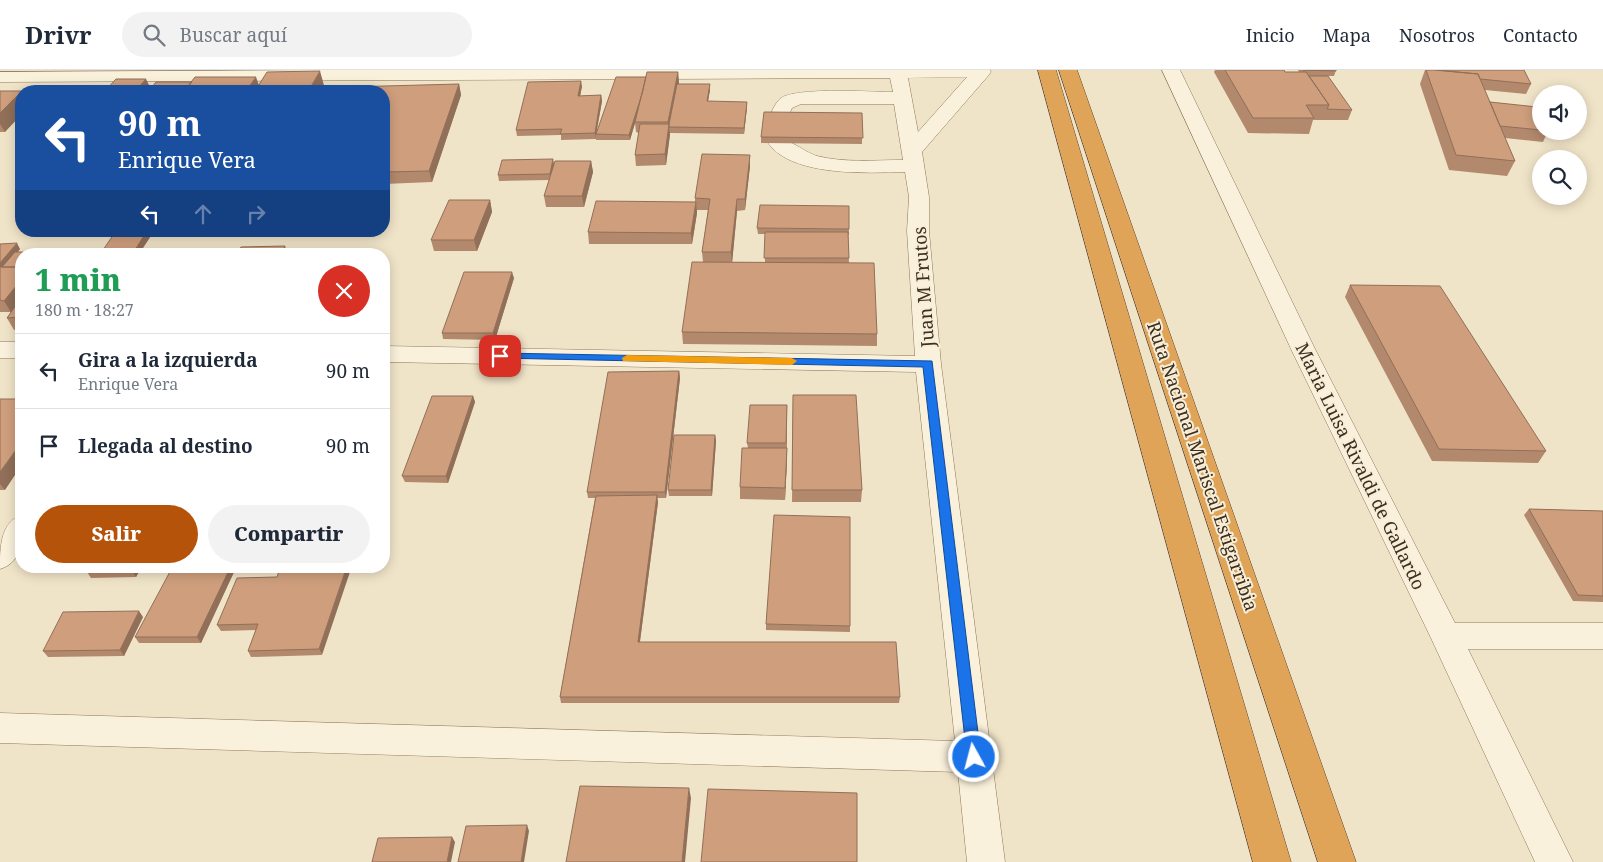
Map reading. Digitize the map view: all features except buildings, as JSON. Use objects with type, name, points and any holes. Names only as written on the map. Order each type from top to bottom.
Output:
[{"type":"highway","name":"Ruta Nacional Mariscal Estigarribia","points":[[1047,70],[1272,862]]},
{"type":"highway","name":"Ruta Nacional Mariscal Estigarribia","points":[[1068,70],[1337,862]]},
{"type":"street","name":"Maria Luisa Rivaldi de Gallardo","points":[[1171,70],[1303,349],[1446,636],[1554,862]]},
{"type":"street","name":"Juan M Frutos","points":[[899,71],[919,197],[918,231],[928,364],[986,862]]},
{"type":"street","points":[[0,77],[310,72],[982,71]]},
{"type":"street","points":[[778,143],[791,154],[820,163],[913,159],[982,71]]},
{"type":"street","points":[[780,118],[783,106],[787,101],[800,98],[903,98]]},
{"type":"street","points":[[0,350],[15,350]]},
{"type":"street","points":[[390,354],[928,364]]},
{"type":"street","points":[[0,558],[15,535]]},
{"type":"street","points":[[1446,636],[1603,636]]},
{"type":"street","points":[[0,728],[974,757]]},
{"type":"slow traffic","points":[[627,358],[792,361]]},
{"type":"route","points":[[500,356],[928,364],[974,757]]}]
